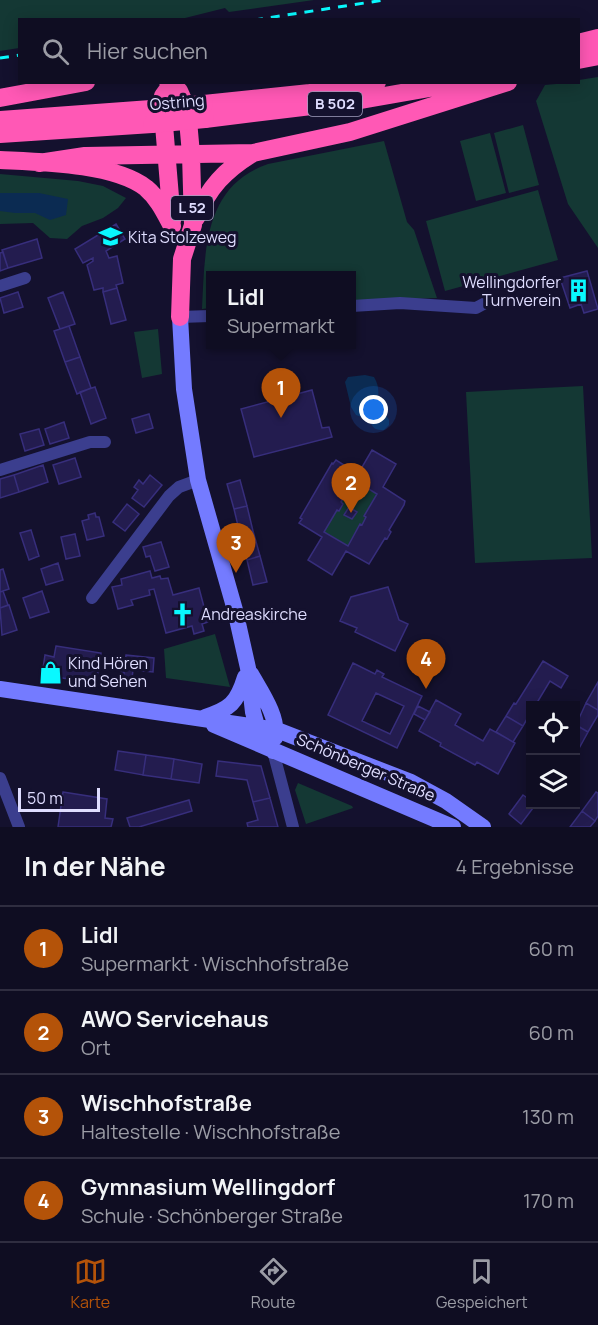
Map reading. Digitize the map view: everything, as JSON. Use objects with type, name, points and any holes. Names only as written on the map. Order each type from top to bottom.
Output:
[{"type":"highway","points":[[580,43],[598,39]]},
{"type":"highway","points":[[580,60],[598,56]]},
{"type":"highway","points":[[0,98],[75,84]]},
{"type":"highway","name":"L 52","points":[[170,84],[162,101],[172,226]]},
{"type":"highway","name":"L 52","points":[[172,84],[181,94],[188,109],[191,154],[193,225],[182,260],[180,317]]},
{"type":"highway","name":"Ostring","points":[[204,111],[365,84]]},
{"type":"highway","name":"Ostring","points":[[0,134],[204,111],[361,100],[453,84]]},
{"type":"highway","points":[[39,163],[85,156],[253,153],[350,132],[502,84]]},
{"type":"highway","name":"Ostring","points":[[0,120],[152,116]]},
{"type":"highway","points":[[193,225],[201,203],[214,183],[227,170],[253,153]]},
{"type":"highway","points":[[0,160],[110,172],[132,180],[152,194],[172,226],[182,260]]},
{"type":"main road","name":"L 52","points":[[180,317],[184,389],[198,480],[235,610],[248,668],[250,700],[257,726],[273,751]]},
{"type":"main road","name":"Schönberger Straße","points":[[199,719],[228,708],[240,695],[248,668]]},
{"type":"main road","name":"Schönberger Straße","points":[[248,668],[263,695],[277,730],[273,751]]},
{"type":"main road","name":"Schönberger Straße","points":[[0,689],[277,730],[411,782],[447,801],[483,827]]},
{"type":"main road","name":"Schönberger Straße","points":[[199,719],[453,827]]},
{"type":"street","points":[[0,286],[24,278]]},
{"type":"street","points":[[356,306],[399,303],[476,308],[487,302]]},
{"type":"street","points":[[180,317],[206,316]]},
{"type":"street","points":[[0,470],[90,442],[105,442]]},
{"type":"street","points":[[92,598],[169,496],[179,488],[198,480]]},
{"type":"street","points":[[273,751],[293,827]]},
{"type":"street","points":[[0,778],[5,805],[19,827]]},
{"type":"green space","points":[[0,0],[314,0],[229,12],[225,8],[185,18],[18,18],[18,48],[0,51]]},
{"type":"green space","points":[[598,77],[598,248],[568,204],[536,101],[545,85],[580,84],[580,80]]},
{"type":"green space","points":[[523,125],[539,185],[509,193],[494,133]]},
{"type":"green space","points":[[490,133],[506,193],[476,201],[460,141]]},
{"type":"green space","points":[[384,141],[407,222],[414,230],[437,298],[356,301],[356,271],[206,271],[206,308],[202,309],[207,244],[219,205],[231,188],[247,174],[268,164]]},
{"type":"green space","points":[[0,174],[78,181],[103,186],[126,198],[118,208],[103,218],[82,226],[67,239],[50,238],[33,223],[0,224]]},
{"type":"green space","points":[[538,190],[558,260],[445,291],[426,221]]},
{"type":"green space","points":[[158,329],[162,374],[142,378],[134,332]]},
{"type":"green space","points":[[583,386],[592,558],[475,563],[466,392]]},
{"type":"green space","points":[[354,480],[377,494],[362,525],[360,524],[348,546],[324,532],[337,510],[339,511],[343,504],[341,502]]},
{"type":"green space","points":[[215,634],[230,687],[166,678],[164,649]]},
{"type":"green space","points":[[298,783],[353,808],[306,824],[295,790]]},
{"type":"water","points":[[0,193],[39,193],[68,199],[66,215],[50,220],[35,213],[0,211]]},
{"type":"water","points":[[365,375],[374,377],[378,385],[376,411],[379,414],[385,414],[389,420],[389,425],[384,430],[375,428],[370,420],[356,415],[351,407],[345,382],[348,377]]},
{"type":"building","points":[[116,224],[125,239],[106,251],[109,258],[117,256],[123,283],[116,285],[117,288],[103,292],[103,288],[94,290],[87,265],[93,261],[93,258],[83,263],[75,249]]},
{"type":"building","points":[[37,239],[42,258],[8,268],[2,250]]},
{"type":"building","points":[[3,252],[8,268],[0,271],[0,253]]},
{"type":"building","name":"Wellingdorfer Turnverein","points":[[587,271],[598,309],[584,313],[581,304],[570,308],[560,278]]},
{"type":"building","points":[[117,288],[126,320],[111,324],[103,292]]},
{"type":"building","points":[[18,292],[23,307],[4,313],[0,298]]},
{"type":"building","points":[[63,292],[75,324],[60,329],[48,298]]},
{"type":"building","points":[[69,326],[80,357],[65,362],[54,331]]},
{"type":"building","points":[[80,357],[91,388],[77,394],[65,362]]},
{"type":"building","points":[[95,387],[106,418],[91,424],[80,392]]},
{"type":"building","points":[[312,390],[322,428],[329,427],[332,437],[254,457],[241,409]]},
{"type":"building","points":[[149,414],[153,428],[136,433],[132,419]]},
{"type":"building","points":[[64,422],[69,438],[50,444],[45,429]]},
{"type":"building","points":[[39,429],[44,445],[25,451],[20,434]]},
{"type":"building","points":[[372,450],[396,464],[383,487],[405,501],[404,505],[389,530],[391,532],[387,539],[385,538],[369,564],[346,551],[332,575],[308,560],[322,537],[299,523],[302,519],[300,518],[332,463],[336,460],[358,474]],"holes":[[[354,480],[377,494],[364,516],[366,517],[362,525],[360,524],[348,546],[324,532],[337,510],[339,511],[343,504],[341,502]]]},
{"type":"building","points":[[75,458],[81,477],[59,484],[53,465]]},
{"type":"building","points":[[43,465],[48,482],[19,492],[14,475]]},
{"type":"building","points":[[14,475],[19,492],[0,498],[0,479]]},
{"type":"building","points":[[150,475],[162,485],[144,507],[132,498],[138,490],[134,487],[139,480],[143,484]]},
{"type":"building","points":[[240,480],[247,506],[234,509],[227,484]]},
{"type":"building","points":[[127,504],[139,514],[125,531],[113,522]]},
{"type":"building","points":[[247,506],[253,531],[240,534],[234,509]]},
{"type":"building","points":[[349,507],[357,512],[352,519],[344,515]]},
{"type":"building","points":[[95,513],[96,517],[99,517],[104,536],[87,540],[82,521],[89,519],[88,515]]},
{"type":"building","points":[[31,530],[39,556],[29,560],[20,533]]},
{"type":"building","points":[[253,531],[260,556],[247,560],[240,534]]},
{"type":"building","points":[[75,534],[80,556],[66,559],[61,537]]},
{"type":"building","points":[[161,542],[169,567],[155,571],[150,556],[146,557],[143,547]]},
{"type":"building","points":[[260,556],[267,582],[253,585],[247,560]]},
{"type":"building","points":[[58,563],[63,580],[46,585],[41,569]]},
{"type":"building","points":[[3,569],[9,589],[0,592],[0,570]]},
{"type":"building","points":[[150,571],[152,578],[160,576],[161,579],[168,578],[173,595],[199,588],[208,622],[202,624],[204,631],[194,634],[192,626],[166,633],[154,589],[149,590],[150,595],[131,600],[133,605],[118,609],[112,587],[122,585],[121,579]]},
{"type":"building","points":[[388,587],[399,620],[408,624],[395,651],[355,632],[357,628],[340,621],[351,597]]},
{"type":"building","points":[[3,591],[8,605],[0,608],[0,592]]},
{"type":"building","points":[[42,591],[49,612],[30,618],[23,598]]},
{"type":"building","points":[[9,605],[17,630],[2,635],[0,608]]},
{"type":"building","points":[[56,646],[101,653],[96,683],[42,675],[45,655],[54,657]]},
{"type":"building","points":[[126,655],[154,658],[153,672],[133,670],[131,687],[119,686],[121,672],[124,673]]},
{"type":"building","points":[[543,661],[568,676],[561,688],[550,681],[538,701],[526,701],[526,721],[523,726],[506,716],[514,703],[516,704]]},
{"type":"building","points":[[353,663],[375,674],[377,670],[384,674],[382,677],[422,696],[397,748],[328,715]],"holes":[[[376,693],[404,706],[390,734],[362,721]]]},
{"type":"building","points":[[598,682],[598,710],[586,703]]},
{"type":"building","points":[[436,700],[461,714],[455,725],[483,741],[490,729],[515,743],[498,774],[477,762],[475,765],[440,746],[441,743],[419,731]]},
{"type":"building","points":[[586,703],[598,710],[598,715],[588,732],[580,727],[580,716]]},
{"type":"building","points":[[418,706],[430,712],[425,720],[414,714]]},
{"type":"building","points":[[506,716],[523,726],[513,742],[496,732]]},
{"type":"building","points":[[580,727],[588,732],[580,747]]},
{"type":"building","points":[[118,751],[146,755],[143,775],[115,770]]},
{"type":"building","points":[[146,755],[174,759],[171,779],[143,775]]},
{"type":"building","points":[[174,759],[202,764],[199,783],[171,779]]},
{"type":"building","points":[[218,761],[261,766],[270,798],[253,802],[247,780],[216,776]]},
{"type":"building","points":[[63,792],[107,799],[105,818],[113,819],[111,827],[58,827]]},
{"type":"building","points":[[596,792],[598,793],[598,816],[595,821],[582,811]]},
{"type":"building","points":[[523,795],[526,797],[526,809],[532,809],[521,824],[509,814]]},
{"type":"building","points":[[270,798],[278,827],[248,827],[247,823],[258,820],[253,802]]},
{"type":"building","points":[[189,800],[192,811],[139,827],[130,827],[127,818]]},
{"type":"building","points":[[582,811],[595,821],[590,827],[570,827]]},
{"type":"railway","points":[[267,18],[384,0]]},
{"type":"railway","points":[[0,58],[18,55]]},
{"type":"place","name":"Kita Stolzeweg","points":[[110,237]]},
{"type":"place","name":"Wellingdorfer Turnverein","points":[[579,291]]},
{"type":"place","name":"Lidl","points":[[281,418]]},
{"type":"place","name":"AWO Servicehaus","points":[[351,513]]},
{"type":"place","name":"Wischhofstraße","points":[[236,573]]},
{"type":"place","name":"Andreaskirche","points":[[183,614]]},
{"type":"place","name":"Kind Hören und Sehen","points":[[50,672]]},
{"type":"place","name":"Gymnasium Wellingdorf","points":[[426,689]]}]
